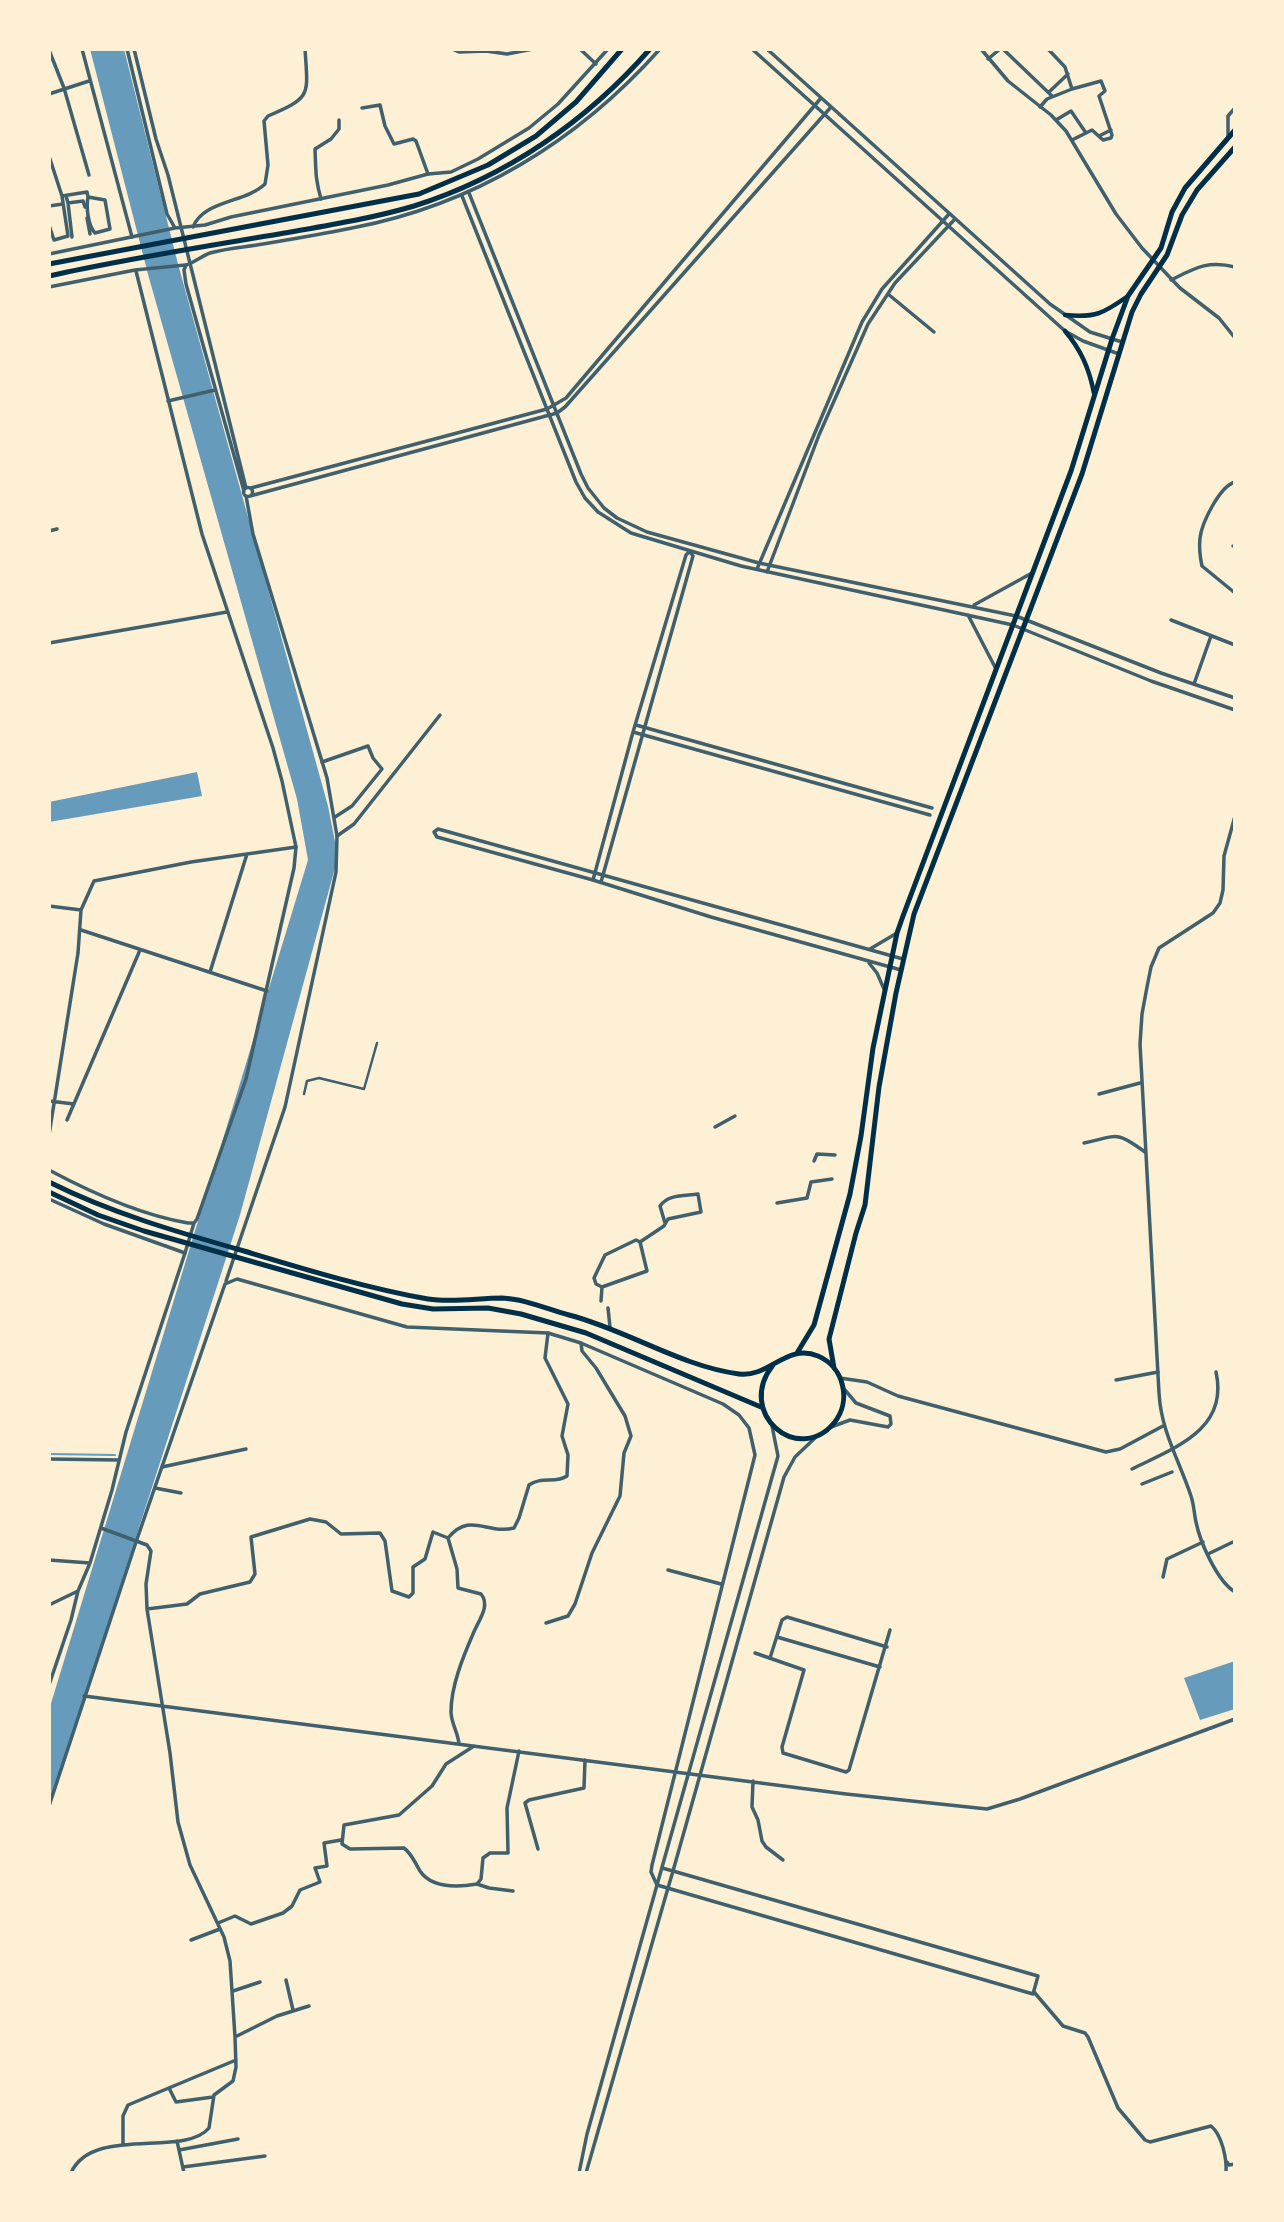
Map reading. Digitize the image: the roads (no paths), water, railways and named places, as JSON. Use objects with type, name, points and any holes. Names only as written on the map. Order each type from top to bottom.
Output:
[{"type":"main road","points":[[49,264],[405,198],[468,175],[520,146],[555,121],[576,102],[622,49]]},
{"type":"main road","points":[[49,276],[183,251],[210,250],[393,211],[440,196],[487,176],[569,127],[619,83],[650,49]]},
{"type":"main road","points":[[797,1353],[814,1325],[848,1198],[861,1136],[873,1048],[897,933],[1071,471],[1128,296],[1161,248],[1172,212],[1185,188],[1235,130]]},
{"type":"main road","points":[[773,1365],[761,1384],[761,1407],[772,1426],[790,1436],[809,1437],[819,1435],[830,1428],[842,1410],[844,1388],[834,1368],[830,1339],[865,1205],[879,1087],[914,914],[1082,474],[1137,302],[1170,249],[1187,207],[1213,170],[1234,149]]},
{"type":"main road","points":[[1065,315],[1098,315],[1128,296]]},
{"type":"main road","points":[[1065,331],[1086,362],[1094,398]]},
{"type":"main road","points":[[49,1182],[138,1220],[296,1266],[401,1294],[432,1299],[519,1300],[610,1327],[673,1354],[724,1371],[743,1375],[756,1374],[780,1359],[797,1353],[817,1356],[834,1368]]},
{"type":"main road","points":[[49,1192],[98,1215],[144,1231],[402,1304],[433,1309],[488,1308],[521,1314],[586,1334],[761,1407]]},
{"type":"street","points":[[82,49],[132,237]]},
{"type":"street","points":[[127,49],[167,214],[175,228]]},
{"type":"street","points":[[49,1807],[84,1696],[285,1107],[336,872],[335,817],[322,762],[253,534],[247,492],[134,49]]},
{"type":"street","points":[[193,227],[201,215],[265,184],[268,165],[264,121],[268,116],[300,100],[305,94],[305,49]]},
{"type":"street","points":[[452,49],[459,52],[533,49]]},
{"type":"street","points":[[580,49],[596,64]]},
{"type":"street","points":[[49,254],[175,228],[205,225],[230,216],[388,186],[428,174],[451,172],[529,128],[558,104],[608,49]]},
{"type":"street","points":[[49,287],[184,265],[210,250],[355,228],[420,211],[462,196],[525,163],[576,129],[604,107],[660,49]]},
{"type":"street","points":[[752,49],[1065,331],[1083,341],[1119,354]]},
{"type":"street","points":[[768,49],[1050,304],[1090,332],[1123,342]]},
{"type":"street","points":[[981,49],[1008,81],[1056,120],[1072,140],[1128,232],[1171,280],[1219,318],[1235,338]]},
{"type":"street","points":[[988,59],[1002,49],[1050,95]]},
{"type":"street","points":[[1048,49],[1065,67],[1072,89]]},
{"type":"street","points":[[49,50],[64,89],[89,175]]},
{"type":"street","points":[[1041,107],[1068,74]]},
{"type":"street","points":[[49,94],[89,81]]},
{"type":"street","points":[[1050,95],[1101,81],[1105,90],[1100,96],[1111,138],[1103,140],[1094,130],[1072,140]]},
{"type":"street","points":[[247,492],[547,409],[566,398],[821,98]]},
{"type":"street","points":[[362,108],[380,105],[385,126],[394,144],[413,139],[416,141],[428,174]]},
{"type":"street","points":[[247,492],[556,413],[574,397],[831,107]]},
{"type":"street","points":[[1228,138],[1227,118],[1235,108]]},
{"type":"street","points":[[1056,120],[1071,111],[1086,132]]},
{"type":"street","points":[[321,199],[314,177],[317,167],[315,149],[340,129],[339,120]]},
{"type":"street","points":[[49,156],[64,196],[68,236],[54,240],[49,225]]},
{"type":"street","points":[[64,196],[87,192],[91,229],[95,233],[110,229],[104,200],[88,197]]},
{"type":"street","points":[[469,193],[584,481],[604,508],[629,525],[690,549],[767,572],[1024,628],[1152,681],[1235,710]]},
{"type":"street","points":[[462,196],[576,482],[585,498],[612,523],[631,533],[684,548],[1028,619],[1161,673],[1235,698]]},
{"type":"street","points":[[49,206],[83,201],[90,234]]},
{"type":"street","points":[[65,203],[72,237]]},
{"type":"street","points":[[757,569],[862,322],[882,289],[949,214]]},
{"type":"street","points":[[767,572],[819,435],[868,324],[895,283],[955,219]]},
{"type":"street","points":[[205,225],[206,234]]},
{"type":"street","points":[[1171,280],[1212,263],[1235,267]]},
{"type":"street","points":[[184,265],[186,285],[215,390],[247,492]]},
{"type":"street","points":[[49,1685],[101,1528],[118,1460],[194,1223],[200,1213],[246,1079],[268,990],[296,847],[275,754],[202,534],[139,271]]},
{"type":"street","points":[[888,294],[934,332]]},
{"type":"street","points":[[168,401],[215,390]]},
{"type":"street","points":[[1235,482],[1222,490],[1204,524],[1200,550],[1204,568],[1235,593]]},
{"type":"street","points":[[49,531],[57,529]]},
{"type":"street","points":[[593,880],[633,732],[690,549]]},
{"type":"street","points":[[600,883],[693,556],[690,549]]},
{"type":"street","points":[[972,606],[1033,573]]},
{"type":"street","points":[[49,643],[227,612]]},
{"type":"street","points":[[967,615],[996,669]]},
{"type":"street","points":[[1171,620],[1235,645]]},
{"type":"street","points":[[1194,684],[1211,636]]},
{"type":"street","points":[[337,836],[354,824],[440,715]]},
{"type":"street","points":[[636,725],[932,808]]},
{"type":"street","points":[[633,732],[930,816]]},
{"type":"street","points":[[322,762],[368,746],[382,769],[352,806],[335,817]]},
{"type":"street","points":[[1235,816],[1224,856],[1220,903],[1213,913],[1163,944],[1151,967],[1142,1014],[1140,1083],[1146,1140],[1159,1402],[1163,1426],[1176,1470],[1191,1497],[1196,1525],[1208,1554],[1222,1581],[1235,1592]]},
{"type":"street","points":[[901,970],[437,837],[434,832],[438,829],[903,959]]},
{"type":"street","points":[[49,1135],[81,910],[94,881],[296,847]]},
{"type":"street","points":[[210,972],[247,854]]},
{"type":"street","points":[[49,906],[81,910]]},
{"type":"street","points":[[80,930],[268,990]]},
{"type":"street","points":[[868,950],[897,933]]},
{"type":"street","points":[[67,1120],[139,950]]},
{"type":"street","points":[[868,962],[877,974],[884,992]]},
{"type":"street","points":[[304,1094],[307,1081],[316,1077],[364,1089],[377,1044]]},
{"type":"street","points":[[1099,1094],[1140,1083]]},
{"type":"street","points":[[49,1101],[74,1104]]},
{"type":"street","points":[[715,1127],[735,1116]]},
{"type":"street","points":[[1084,1143],[1117,1136],[1145,1149]]},
{"type":"street","points":[[814,1161],[817,1154],[835,1154]]},
{"type":"street","points":[[49,1170],[91,1191],[130,1206],[179,1222],[194,1223]]},
{"type":"street","points":[[777,1203],[807,1198],[811,1182],[832,1179]]},
{"type":"street","points":[[640,1242],[648,1270],[602,1287],[596,1284],[594,1278],[605,1255],[636,1240],[640,1242],[664,1226],[668,1219],[701,1212],[698,1194],[671,1197],[662,1203],[660,1206],[665,1223]]},
{"type":"street","points":[[49,1199],[104,1224],[185,1253]]},
{"type":"street","points":[[225,1284],[237,1279],[407,1327],[548,1333],[581,1343],[673,1382],[723,1404],[738,1415],[749,1428],[755,1455],[652,1865],[652,1877],[657,1885],[1034,1993],[1063,2026],[1088,2036],[1118,2108],[1145,2140],[1150,2142],[1211,2126],[1217,2131],[1227,2162],[1226,2173]]},
{"type":"street","points":[[601,1301],[602,1287]]},
{"type":"street","points":[[608,1308],[610,1327]]},
{"type":"street","points":[[448,1538],[456,1528],[466,1524],[514,1528],[529,1485],[538,1480],[561,1480],[567,1476],[567,1451],[562,1436],[568,1404],[545,1358],[548,1333]]},
{"type":"street","points":[[547,1623],[568,1616],[575,1604],[592,1553],[620,1496],[624,1450],[631,1436],[625,1416],[596,1368],[582,1351],[581,1343]]},
{"type":"street","points":[[673,1382],[678,1372]]},
{"type":"street","points":[[1116,1380],[1158,1372]]},
{"type":"street","points":[[1132,1469],[1191,1440],[1202,1429],[1218,1399],[1216,1372]]},
{"type":"street","points":[[840,1378],[867,1382],[898,1396],[1106,1452],[1120,1449],[1163,1426]]},
{"type":"street","points":[[830,1428],[850,1420],[888,1427],[891,1424],[890,1416],[856,1403],[844,1388]]},
{"type":"street","points":[[579,2173],[587,2134],[778,1456],[772,1426]]},
{"type":"street","points":[[586,2173],[784,1477],[794,1457],[819,1435]]},
{"type":"street","points":[[162,1467],[246,1449]]},
{"type":"street","points":[[49,1459],[118,1460]]},
{"type":"street","points":[[1142,1484],[1176,1470]]},
{"type":"street","points":[[155,1488],[181,1493]]},
{"type":"street","points":[[147,1609],[187,1604],[200,1594],[250,1581],[255,1574],[251,1537],[310,1519],[326,1522],[341,1534],[380,1533],[385,1541],[392,1591],[409,1597],[413,1594],[413,1567],[425,1559],[431,1534],[436,1532],[448,1538],[457,1569],[458,1588],[481,1594],[485,1601],[484,1610],[462,1661],[452,1701],[451,1714],[459,1744]]},
{"type":"street","points":[[71,2173],[79,2161],[90,2154],[123,2144],[177,2141],[208,2130],[213,2097],[219,2089],[233,2081],[236,2060],[228,1949],[196,1880],[178,1822],[147,1609],[146,1584],[151,1551],[147,1545],[101,1528]]},
{"type":"street","points":[[1208,1554],[1235,1541]]},
{"type":"street","points":[[1163,1577],[1167,1559],[1203,1542]]},
{"type":"street","points":[[49,1560],[90,1563]]},
{"type":"street","points":[[668,1570],[721,1584]]},
{"type":"street","points":[[49,1605],[78,1591]]},
{"type":"street","points":[[770,1658],[782,1620],[789,1617],[887,1647]]},
{"type":"street","points":[[755,1653],[804,1671],[782,1747],[783,1753],[844,1772],[849,1770],[890,1630]]},
{"type":"street","points":[[777,1637],[880,1667]]},
{"type":"street","points":[[84,1696],[689,1774],[992,1809],[1235,1719]]},
{"type":"street","points":[[474,1746],[446,1764],[432,1786],[404,1811],[389,1818],[347,1823],[342,1828],[341,1840],[345,1847],[350,1849],[404,1848],[424,1875],[434,1883],[477,1884],[513,1891]]},
{"type":"street","points":[[477,1884],[481,1879],[483,1858],[490,1853],[508,1853],[507,1808],[519,1751]]},
{"type":"street","points":[[538,1849],[525,1803],[584,1788],[585,1760]]},
{"type":"street","points":[[752,1781],[752,1807],[762,1841],[783,1860]]},
{"type":"street","points":[[218,1923],[232,1916],[248,1924],[257,1923],[288,1910],[300,1890],[320,1882],[315,1868],[327,1866],[324,1843],[341,1840]]},
{"type":"street","points":[[662,1868],[1038,1976],[1034,1993]]},
{"type":"street","points":[[191,1940],[220,1928]]},
{"type":"street","points":[[286,1980],[293,2010]]},
{"type":"street","points":[[233,1992],[260,1982]]},
{"type":"street","points":[[235,2037],[293,2010],[309,2006]]},
{"type":"street","points":[[123,2144],[123,2116],[128,2105],[236,2060]]},
{"type":"street","points":[[169,2088],[176,2102],[213,2097]]},
{"type":"street","points":[[179,2150],[238,2139]]},
{"type":"street","points":[[177,2141],[184,2173]]},
{"type":"street","points":[[183,2166],[265,2156]]},
{"type":"street","points":[[1227,2162],[1229,2165],[1235,2164]]},
{"type":"water","points":[[90,49],[124,49],[178,264],[328,806],[338,857],[240,1215],[49,1806],[49,1710],[308,860],[297,799],[149,278]]},
{"type":"water","points":[[197,772],[202,796],[49,822],[49,802]]},
{"type":"water","points":[[1235,1661],[1235,1709],[1200,1720],[1184,1678]]},
{"type":"waterway","points":[[49,1454],[115,1455]]}]
